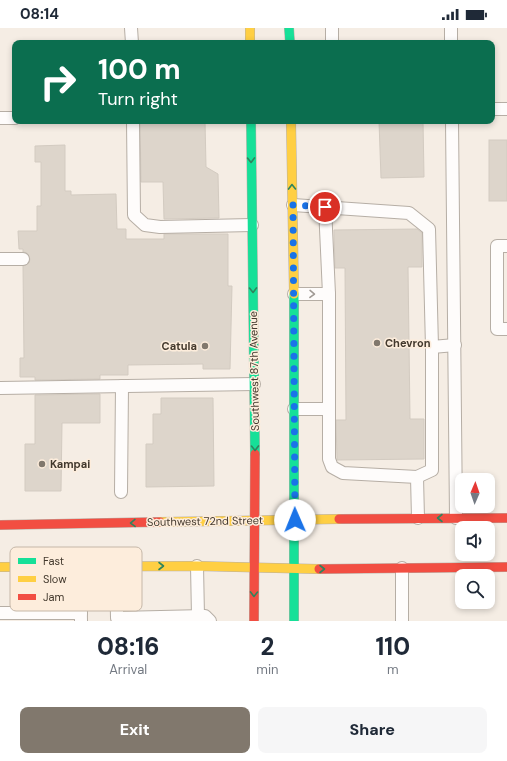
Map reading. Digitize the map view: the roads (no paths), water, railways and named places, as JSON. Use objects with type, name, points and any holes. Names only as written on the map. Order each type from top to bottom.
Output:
[{"type":"main road","points":[[250,28],[250,40]]},
{"type":"main road","points":[[289,28],[290,40]]},
{"type":"main road","name":"Southwest 87th Avenue","points":[[251,124],[256,520],[254,621]]},
{"type":"main road","points":[[291,124],[294,294],[294,621]]},
{"type":"main road","name":"Southwest 72nd Street","points":[[0,525],[256,520],[507,518]]},
{"type":"main road","points":[[142,566],[255,567],[295,569],[507,567]]},
{"type":"main road","points":[[0,567],[10,567]]},
{"type":"lane","points":[[131,28],[132,40]]},
{"type":"lane","points":[[332,28],[332,40]]},
{"type":"lane","points":[[451,28],[451,40]]},
{"type":"lane","points":[[495,109],[507,109]]},
{"type":"lane","points":[[0,118],[12,118]]},
{"type":"lane","points":[[133,124],[134,215],[145,225],[160,227],[252,225]]},
{"type":"lane","points":[[452,124],[456,518]]},
{"type":"lane","points":[[293,205],[325,207],[409,213],[429,229],[432,347],[432,470],[418,477],[343,473],[332,467],[329,459],[329,294],[325,207]]},
{"type":"lane","points":[[507,246],[497,246],[497,329],[507,329]]},
{"type":"lane","points":[[0,259],[23,259]]},
{"type":"lane","points":[[294,294],[329,294]]},
{"type":"lane","points":[[432,347],[454,345]]},
{"type":"lane","points":[[0,388],[254,384]]},
{"type":"lane","points":[[122,386],[122,492]]},
{"type":"lane","points":[[294,409],[329,408]]},
{"type":"lane","points":[[418,477],[418,518]]},
{"type":"lane","points":[[197,566],[198,616]]},
{"type":"lane","points":[[402,568],[402,621]]},
{"type":"lane","points":[[117,611],[117,618],[205,616],[210,621]]},
{"type":"lane","points":[[0,613],[81,617]]},
{"type":"place","name":"Chevron","points":[[377,343]]},
{"type":"place","name":"Catula","points":[[205,346]]},
{"type":"place","name":"Kampai","points":[[42,464]]}]
